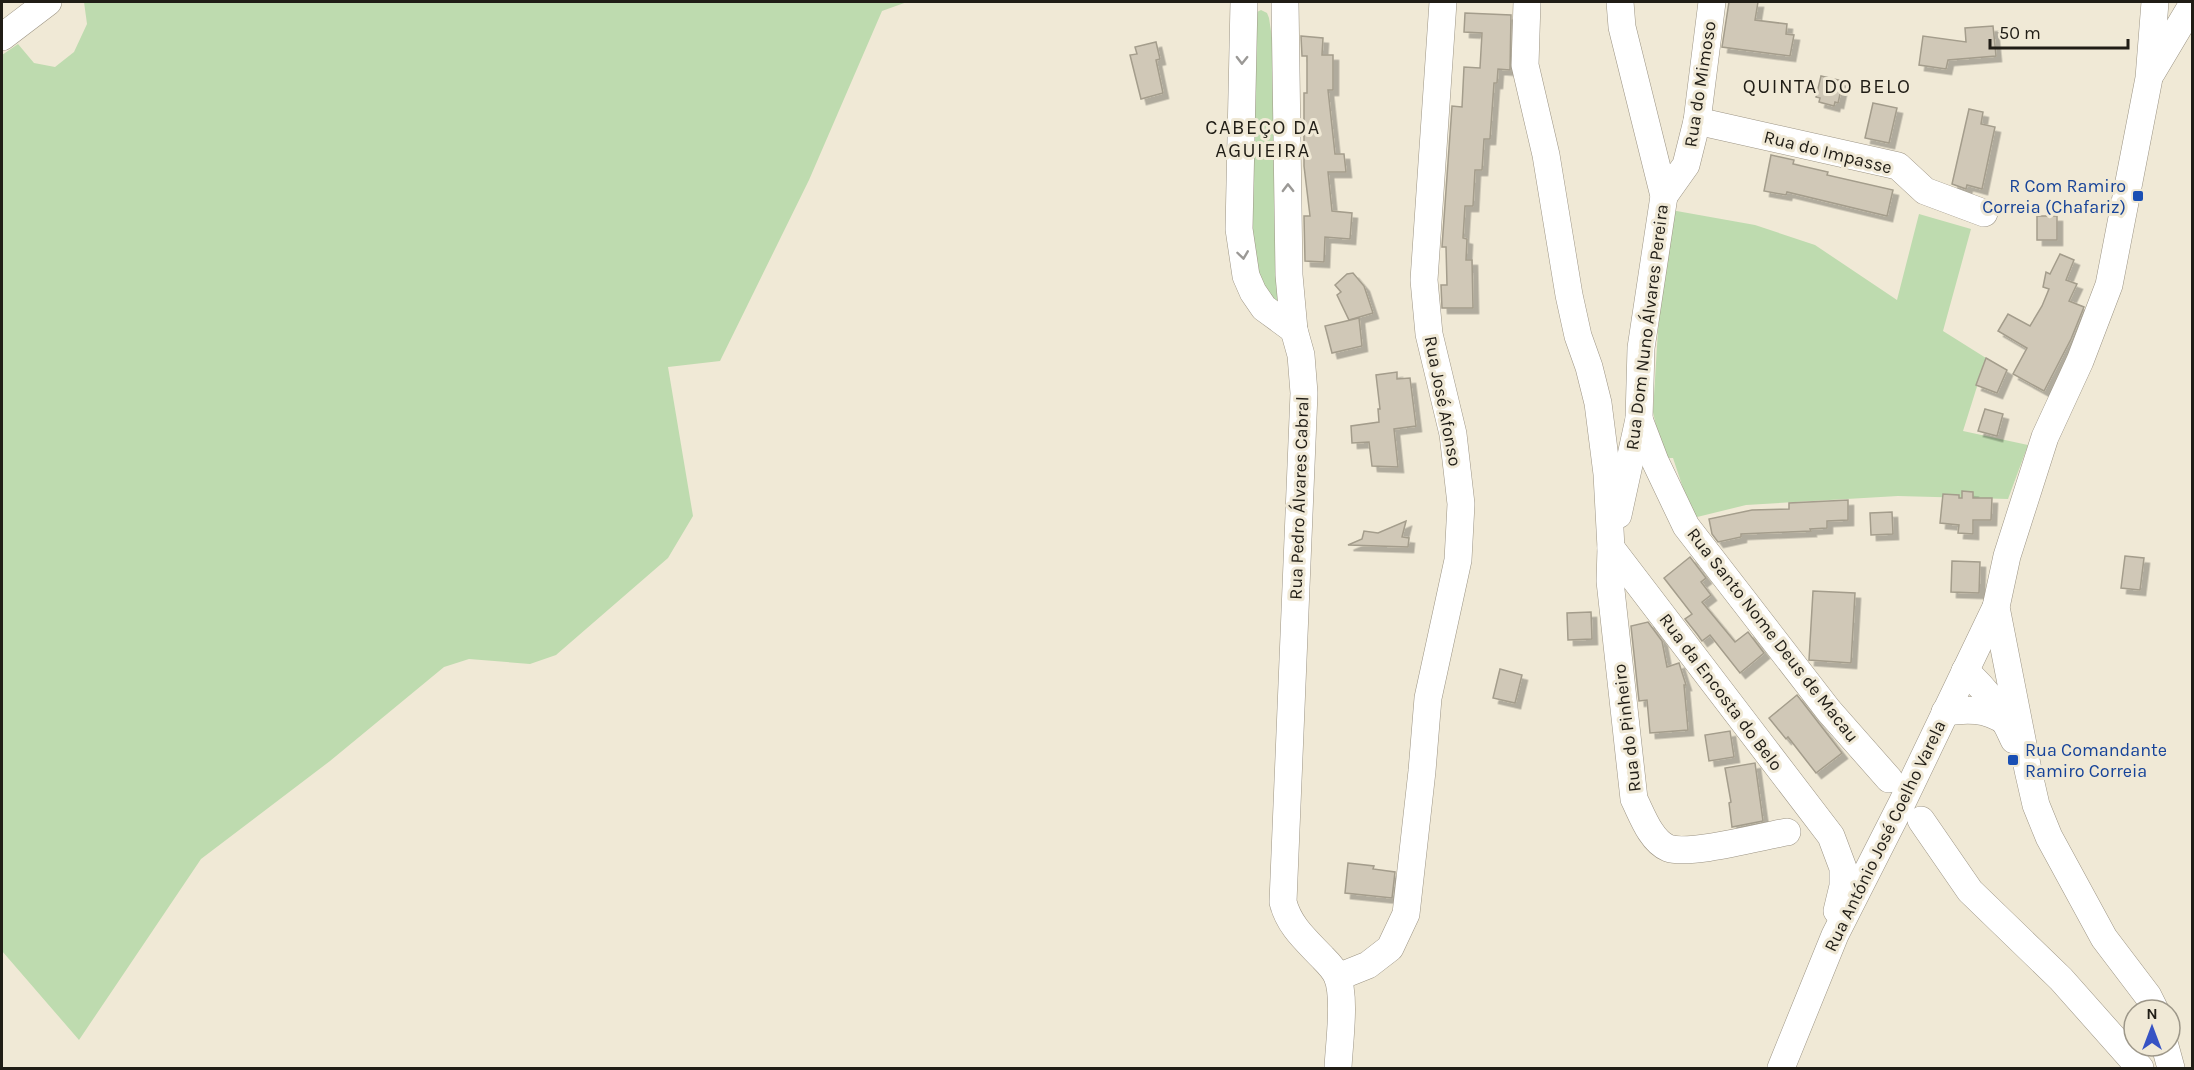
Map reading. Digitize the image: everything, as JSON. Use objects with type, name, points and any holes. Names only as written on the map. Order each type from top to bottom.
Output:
[{"type":"street","points":[[2,37],[48,2]]},
{"type":"street","points":[[1244,2],[1239,229],[1246,276],[1264,308],[1294,330]]},
{"type":"street","name":"Rua Pedro Álvares Cabral","points":[[1285,2],[1289,275],[1294,330],[1301,355],[1304,393],[1283,902],[1286,913],[1298,932],[1338,977]]},
{"type":"street","name":"Rua José Afonso","points":[[1338,977],[1368,965],[1390,948],[1406,914],[1428,698],[1458,560],[1461,504],[1453,434],[1429,334],[1424,280],[1443,2]]},
{"type":"street","points":[[1527,2],[1525,65],[1546,155],[1569,295],[1578,336],[1598,403],[1607,474],[1611,548]]},
{"type":"street","name":"Rua Dom Nuno Álvares Pereira","points":[[1611,548],[1639,419],[1641,348],[1664,196],[1622,27],[1620,2]]},
{"type":"street","name":"Rua do Mimoso","points":[[1664,196],[1686,165],[1697,121],[1712,2]]},
{"type":"street","points":[[2149,998],[2104,938],[2049,837],[2036,805],[1996,607],[2007,556],[2045,437],[2080,361],[2109,285],[2148,78],[2156,2]]},
{"type":"street","points":[[2148,78],[2193,5]]},
{"type":"street","name":"Rua do Impasse","points":[[1697,121],[1898,166],[1925,191],[1984,213]]},
{"type":"street","name":"Rua Santo Nome Deus de Macau","points":[[1639,419],[1655,460],[1686,526],[1829,711],[1889,779]]},
{"type":"street","name":"Rua do Pinheiro","points":[[1611,548],[1610,580],[1634,799],[1649,830],[1668,848],[1689,850],[1787,831]]},
{"type":"street","name":"Rua da Encosta do Belo","points":[[1611,548],[1847,855]]},
{"type":"street","name":"Rua António José Coelho Varela","points":[[1781,1068],[1835,935],[1847,855],[1885,835],[1996,607]]},
{"type":"street","points":[[1968,666],[1994,668],[2012,683]]},
{"type":"street","points":[[1968,666],[2006,722],[2028,770]]},
{"type":"street","points":[[1945,712],[1967,709],[1986,712],[2006,722]]},
{"type":"street","points":[[1921,820],[1970,891],[2061,979],[2140,1068]]},
{"type":"street","points":[[1338,977],[1341,1002],[1338,1068]]},
{"type":"green space","points":[[84,2],[907,2],[882,11],[809,180],[720,361],[668,367],[693,516],[668,558],[556,655],[530,664],[469,659],[444,667],[330,761],[201,859],[79,1040],[2,951],[2,55],[18,44],[34,63],[55,67],[74,52],[87,24]]},
{"type":"green space","points":[[1261,10],[1267,13],[1269,18],[1274,51],[1280,304],[1262,290],[1252,234],[1257,12]]},
{"type":"green space","points":[[1671,210],[1755,225],[1815,245],[1897,300],[1919,214],[1971,229],[1943,331],[1986,358],[1963,431],[2028,445],[2008,499],[1898,496],[1746,505],[1693,518],[1673,458],[1663,458],[1653,412],[1658,330]]},
{"type":"building","points":[[1729,2],[1758,2],[1755,20],[1787,24],[1786,34],[1794,35],[1790,56],[1722,47]]},
{"type":"building","points":[[1465,13],[1511,15],[1510,70],[1498,69],[1497,83],[1494,83],[1490,139],[1484,139],[1482,170],[1475,170],[1473,206],[1465,206],[1463,238],[1467,239],[1466,260],[1472,260],[1473,308],[1442,308],[1441,285],[1447,285],[1446,247],[1442,247],[1452,106],[1462,107],[1464,67],[1480,68],[1482,33],[1464,32]]},
{"type":"building","points":[[1993,26],[1996,56],[1948,60],[1946,69],[1919,65],[1923,36],[1966,42],[1965,28]]},
{"type":"building","points":[[1301,36],[1323,38],[1322,55],[1333,55],[1333,90],[1328,90],[1335,154],[1344,154],[1346,172],[1328,172],[1332,211],[1352,213],[1350,239],[1325,237],[1324,262],[1305,261],[1304,216],[1310,216],[1304,166],[1304,93],[1307,93],[1307,56],[1302,56]]},
{"type":"building","points":[[1156,42],[1160,59],[1156,60],[1163,93],[1141,99],[1130,55],[1137,54],[1135,47]]},
{"type":"building","points":[[1821,76],[1843,81],[1838,103],[1835,102],[1834,106],[1819,102],[1820,98],[1816,97]]},
{"type":"building","points":[[1873,103],[1897,108],[1889,143],[1865,138]]},
{"type":"building","points":[[1969,109],[1983,112],[1981,124],[1995,127],[1982,189],[1967,185],[1966,189],[1952,184]]},
{"type":"building","points":[[1771,155],[1794,160],[1793,164],[1828,172],[1827,175],[1893,190],[1887,216],[1787,192],[1786,195],[1764,191]]},
{"type":"building","points":[[2037,216],[2057,216],[2057,240],[2037,240]]},
{"type":"building","points":[[2060,254],[2074,260],[2066,280],[2077,284],[2069,301],[2084,307],[2071,339],[2044,391],[2013,374],[2027,348],[1998,331],[2008,314],[2030,326],[2049,289],[2043,287],[2046,272],[2050,274]]},
{"type":"building","points":[[1353,273],[1364,286],[1373,313],[1349,320],[1337,295],[1341,292],[1335,285],[1347,274]]},
{"type":"building","points":[[1359,318],[1362,346],[1332,353],[1325,326]]},
{"type":"building","points":[[1986,358],[2007,370],[1997,393],[1976,385]]},
{"type":"building","points":[[1397,372],[1397,379],[1410,378],[1416,426],[1394,429],[1398,467],[1372,466],[1369,442],[1352,443],[1351,426],[1379,422],[1378,409],[1380,409],[1376,375]]},
{"type":"building","points":[[1985,409],[2003,414],[1997,436],[1978,431]]},
{"type":"building","points":[[1962,491],[1973,492],[1973,498],[1992,498],[1991,520],[1973,520],[1973,534],[1958,533],[1959,525],[1940,523],[1943,494],[1959,495],[1959,498],[1962,498]]},
{"type":"building","points":[[1848,500],[1848,520],[1827,521],[1827,528],[1810,529],[1811,531],[1741,534],[1741,537],[1718,542],[1712,534],[1709,519],[1752,510],[1789,509],[1789,503]]},
{"type":"building","points":[[1892,512],[1893,534],[1871,535],[1870,513]]},
{"type":"building","points":[[1406,521],[1402,537],[1409,538],[1408,547],[1348,545],[1362,539],[1364,531],[1378,533]]},
{"type":"building","points":[[2125,556],[2144,558],[2140,590],[2121,588]]},
{"type":"building","points":[[1690,557],[1706,578],[1701,582],[1711,595],[1702,602],[1735,642],[1748,632],[1764,653],[1740,673],[1710,635],[1702,641],[1685,619],[1692,614],[1664,578]]},
{"type":"building","points":[[1952,561],[1980,562],[1979,593],[1951,592]]},
{"type":"building","points":[[1813,591],[1855,593],[1851,663],[1809,660]]},
{"type":"building","points":[[1591,612],[1592,639],[1568,640],[1567,613]]},
{"type":"building","points":[[1648,622],[1662,641],[1667,667],[1679,663],[1686,685],[1684,685],[1688,730],[1650,733],[1647,700],[1639,701],[1631,626]]},
{"type":"building","points":[[1500,669],[1522,675],[1515,703],[1493,698]]},
{"type":"building","points":[[1797,695],[1842,753],[1816,773],[1788,737],[1786,739],[1769,718]]},
{"type":"building","points":[[1730,731],[1734,757],[1709,761],[1705,735]]},
{"type":"building","points":[[1755,763],[1763,821],[1732,827],[1729,803],[1731,802],[1725,768]]},
{"type":"building","points":[[1348,863],[1374,866],[1373,869],[1395,872],[1392,898],[1345,893]]},
{"type":"place","name":"R Com Ramiro Correia (Chafariz)","points":[[2138,196]]},
{"type":"place","name":"Rua Comandante Ramiro Correia","points":[[2013,760]]},
{"type":"district","name":"QUINTA DO BELO","points":[[1827,86]]},
{"type":"district","name":"CABEÇO DA AGUIEIRA","points":[[1263,138]]}]
